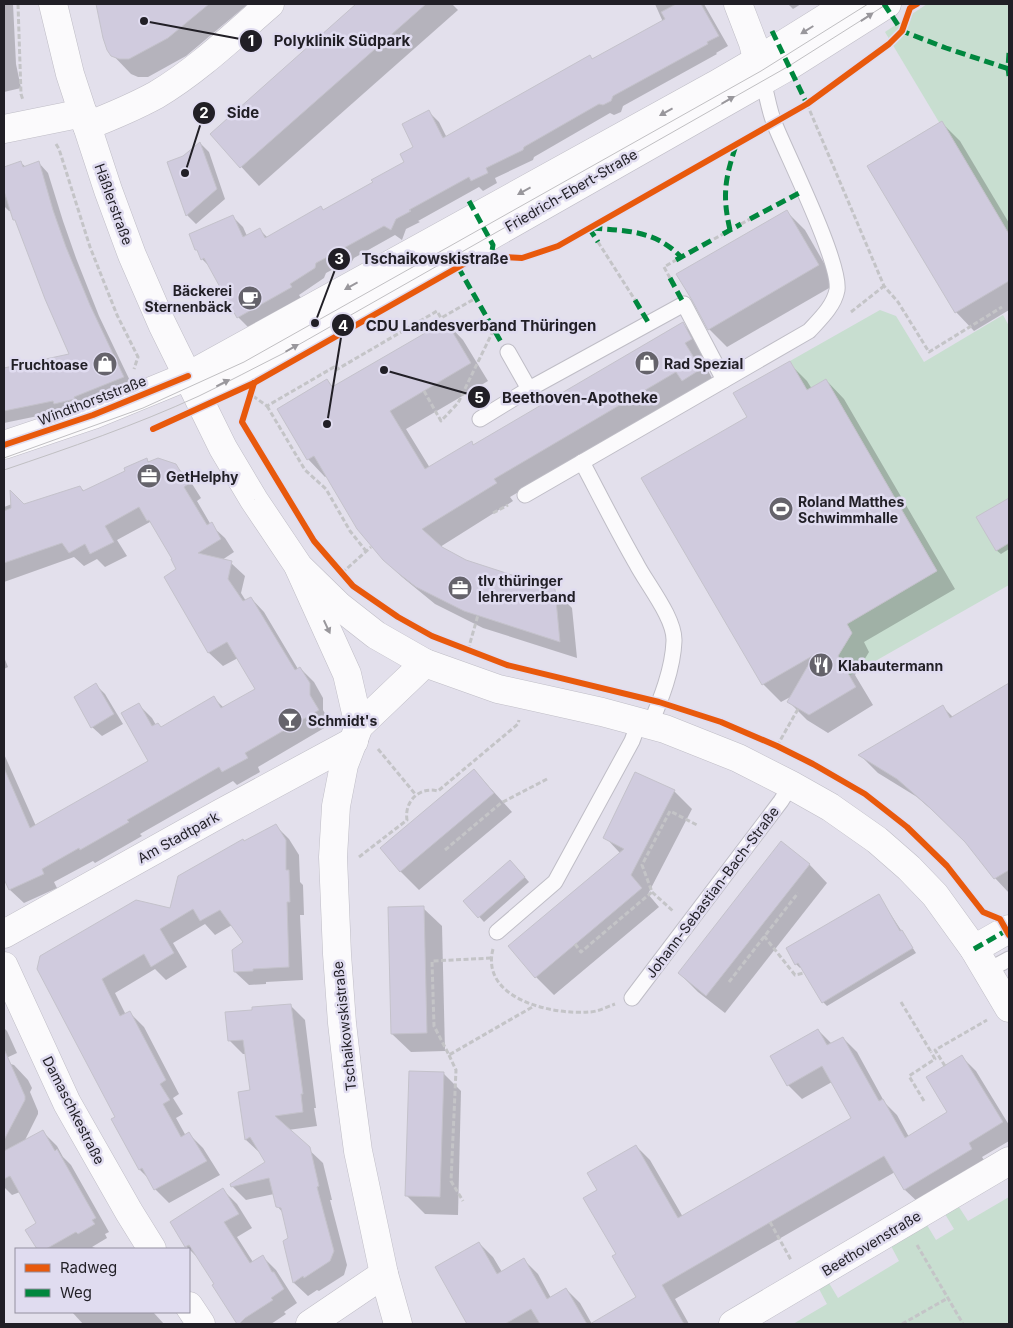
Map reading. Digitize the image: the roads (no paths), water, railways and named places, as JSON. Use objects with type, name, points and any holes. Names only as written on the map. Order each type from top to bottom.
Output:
[{"type":"street","name":"Häßlerstraße","points":[[52,4],[85,120],[132,255],[162,324],[193,386]]},
{"type":"street","points":[[16,126],[85,120],[120,113],[165,89],[225,43],[270,4]]},
{"type":"street","points":[[738,4],[761,70]]},
{"type":"street","name":"Friedrich-Ebert-Straße","points":[[193,386],[284,353],[761,70],[848,4]]},
{"type":"street","name":"Friedrich-Ebert-Straße","points":[[761,70],[828,42],[886,4]]},
{"type":"street","points":[[193,386],[223,448],[254,500],[299,567],[347,674],[356,734]]},
{"type":"street","name":"Windthorststraße","points":[[4,445],[93,415],[193,386]]},
{"type":"street","points":[[299,567],[339,606],[376,635],[425,663],[523,695],[602,712],[665,729],[738,758],[830,807],[869,834],[909,868],[935,895],[990,960],[1009,1008]]},
{"type":"street","name":"Tschaikowskistraße","points":[[398,1324],[384,1274],[358,1151],[342,1023],[336,954],[333,858],[336,806],[344,766],[356,734],[425,663]]},
{"type":"street","name":"Am Stadtpark","points":[[4,934],[356,734]]},
{"type":"street","points":[[990,960],[1009,929]]},
{"type":"street","name":"Damaschkestraße","points":[[4,966],[67,1103],[151,1248]]},
{"type":"street","name":"Beethovenstraße","points":[[733,1324],[1009,1161]]},
{"type":"street","points":[[310,1324],[384,1274]]},
{"type":"street","points":[[190,1308],[201,1324]]},
{"type":"lane","points":[[525,495],[809,330],[827,312],[837,289],[834,267],[774,123],[761,70]]},
{"type":"lane","points":[[480,419],[529,389],[684,304],[724,380]]},
{"type":"lane","points":[[508,352],[529,389]]},
{"type":"lane","points":[[498,932],[555,882],[666,682],[672,660],[675,639],[668,616],[637,566],[582,462]]},
{"type":"lane","name":"Johann-Sebastian-Bach-Straße","points":[[632,998],[781,801],[791,785]]},
{"type":"tram line","points":[[4,458],[143,408],[244,362],[761,71],[868,4]]},
{"type":"tram line","points":[[4,470],[78,445],[151,417],[199,396],[284,353],[789,66],[887,4]]},
{"type":"place","name":"Polyklinik Südpark","points":[[144,21]]},
{"type":"place","name":"Side","points":[[185,173]]},
{"type":"place","name":"Bäckerei Sternenbäck","points":[[250,298]]},
{"type":"place","name":"Tschaikowskistraße","points":[[315,323]]},
{"type":"place","name":"Rad Spezial","points":[[647,363]]},
{"type":"place","name":"Fruchtoase","points":[[105,364]]},
{"type":"place","name":"Beethoven-Apotheke","points":[[384,370]]},
{"type":"place","name":"CDU Landesverband Thüringen","points":[[327,424]]},
{"type":"place","name":"GetHelphy","points":[[149,476]]},
{"type":"place","name":"Roland Matthes Schwimmhalle","points":[[781,509]]},
{"type":"place","name":"tlv thüringer lehrerverband","points":[[460,588]]},
{"type":"place","name":"Klabautermann","points":[[821,665]]},
{"type":"place","name":"Schmidt's","points":[[290,720]]}]
